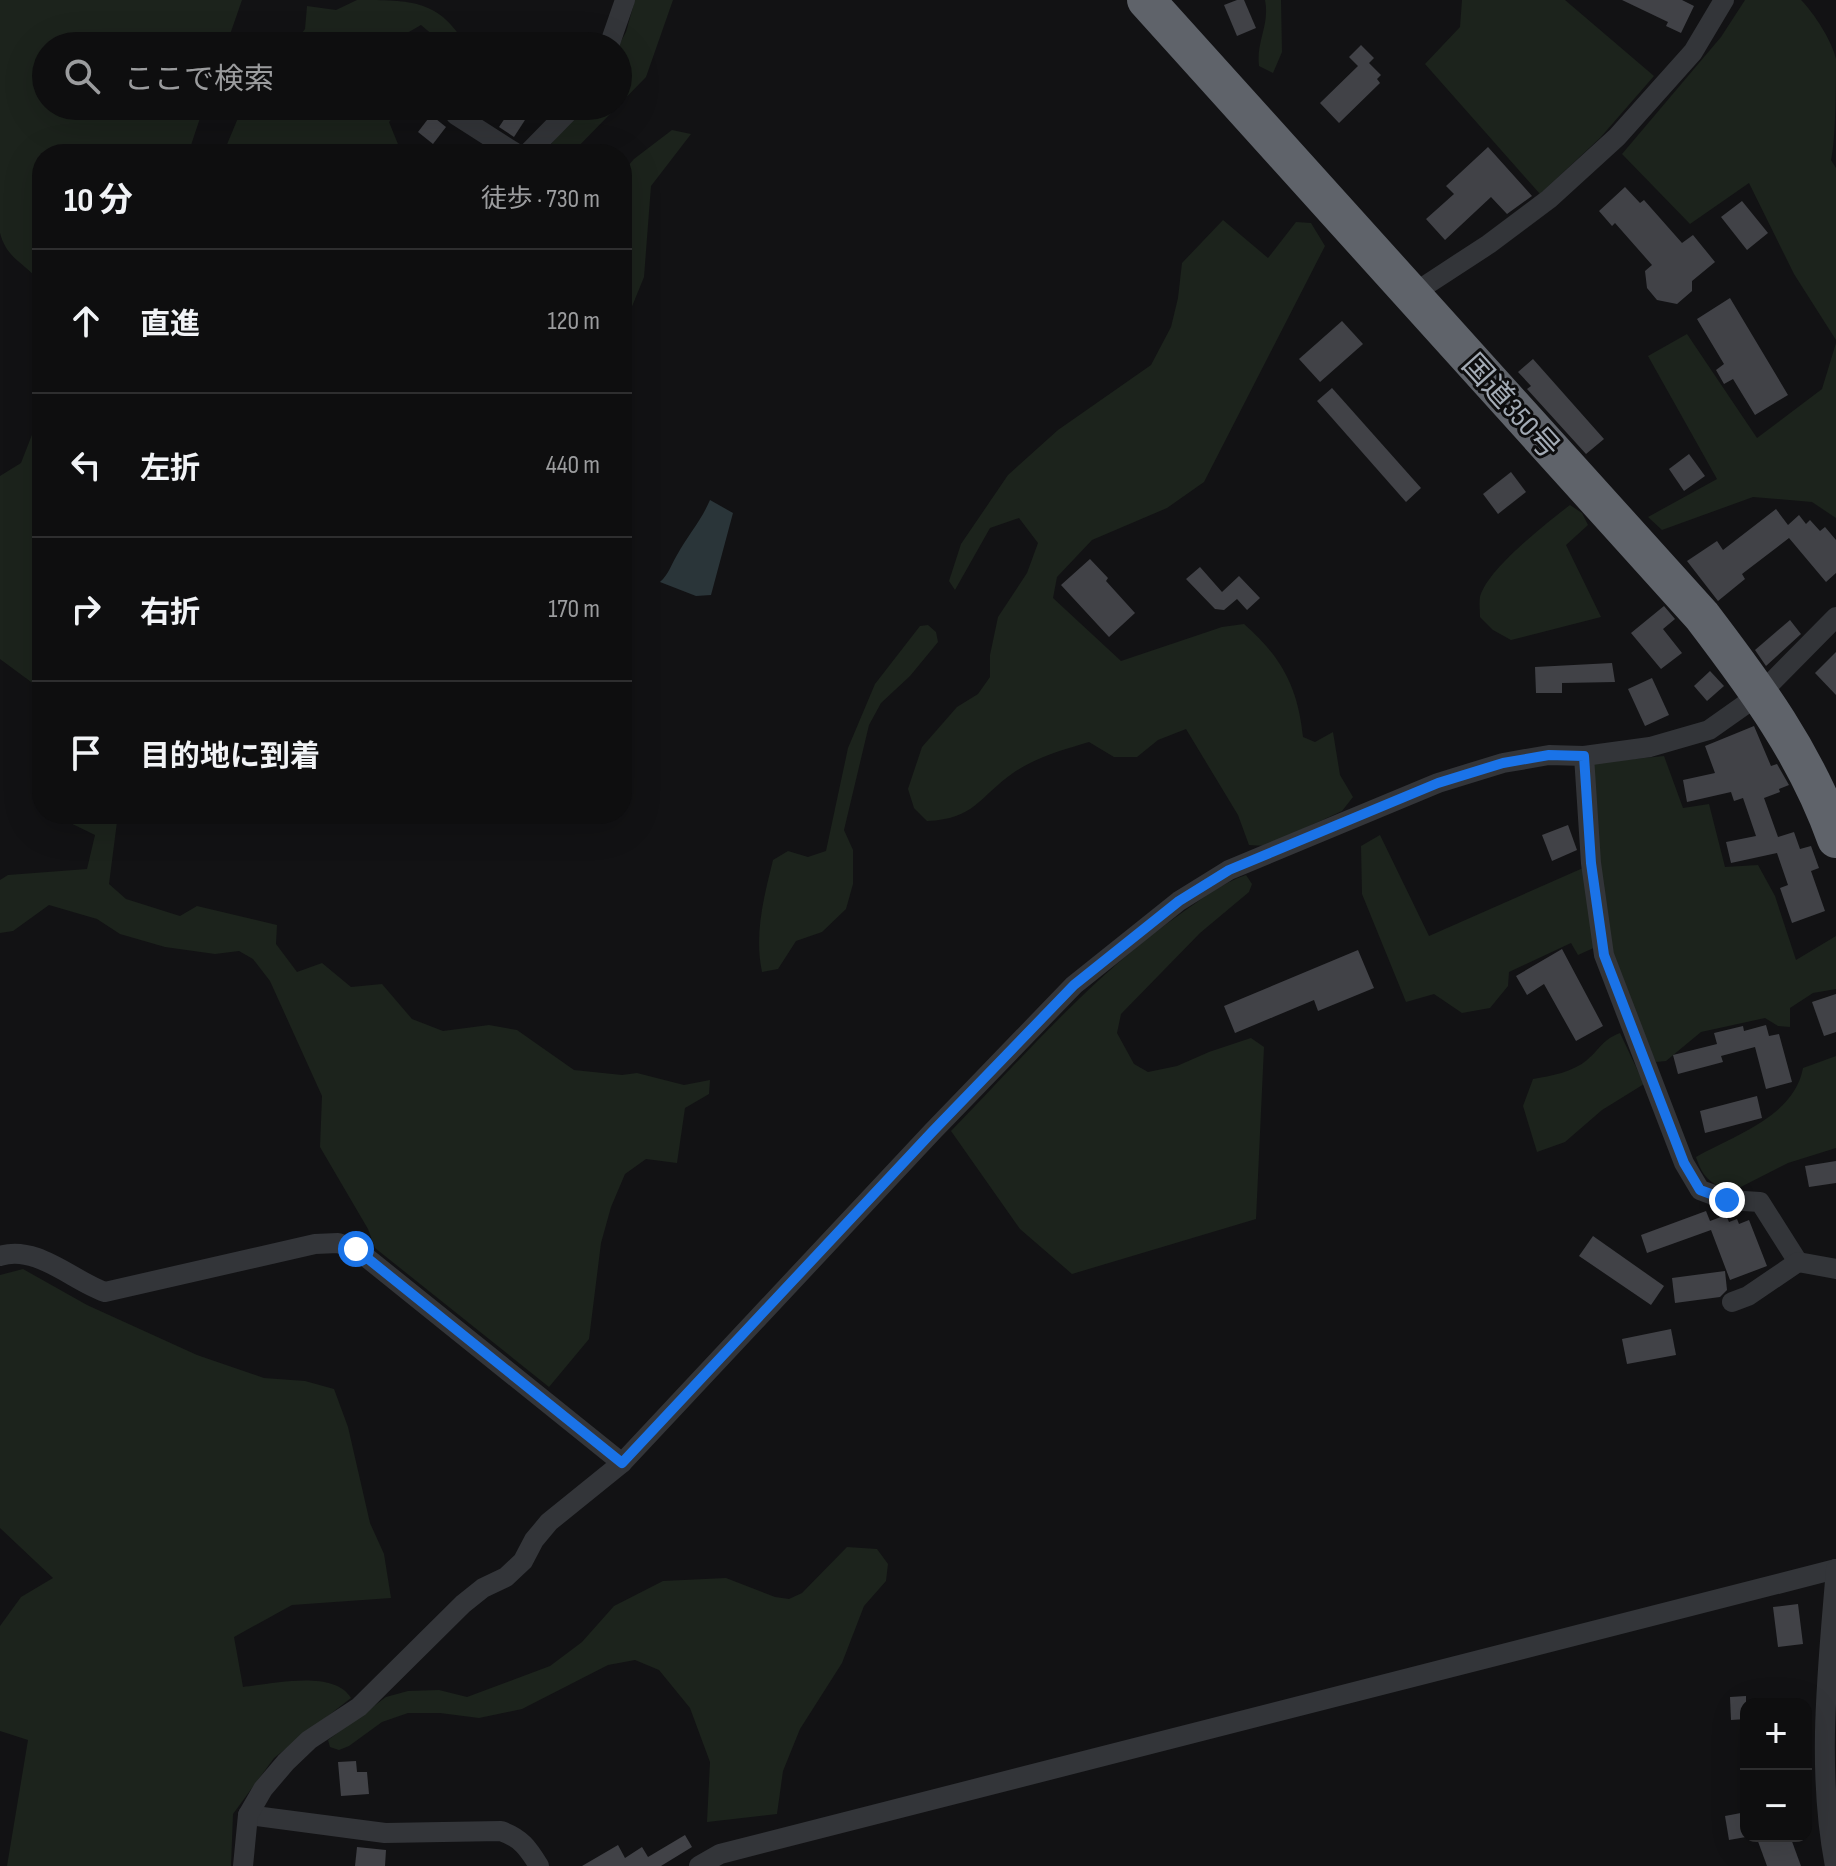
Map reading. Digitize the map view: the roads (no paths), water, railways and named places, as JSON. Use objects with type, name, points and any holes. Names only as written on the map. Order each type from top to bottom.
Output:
[{"type":"highway","name":"国道350号","points":[[1146,0],[1702,616],[1760,694],[1799,754],[1836,839]]},
{"type":"street","points":[[614,32],[625,0]]},
{"type":"street","points":[[1411,295],[1489,244],[1549,199],[1617,137],[1693,52],[1724,0]]},
{"type":"street","points":[[464,120],[501,144]]},
{"type":"street","points":[[535,144],[555,120]]},
{"type":"street","points":[[243,1866],[248,1815],[263,1789],[309,1740],[359,1707],[463,1604],[483,1588],[506,1577],[523,1561],[534,1540],[549,1522],[622,1463],[1074,985],[1179,901],[1229,870],[1438,783],[1503,763],[1549,755],[1584,756],[1650,747],[1709,730],[1760,694],[1836,617]]},
{"type":"street","points":[[1584,756],[1591,863],[1604,955],[1684,1163],[1700,1190],[1727,1200],[1760,1202],[1798,1262]]},
{"type":"street","points":[[0,1256],[30,1255],[105,1292],[315,1244],[338,1243],[356,1249],[622,1463]]},
{"type":"street","points":[[1732,1302],[1748,1296],[1798,1262],[1836,1269]]},
{"type":"street","points":[[699,1866],[720,1854],[1836,1569],[1826,1689],[1825,1784],[1828,1831],[1835,1866]]},
{"type":"street","points":[[248,1815],[385,1833],[501,1831],[517,1836],[539,1866]]}]
